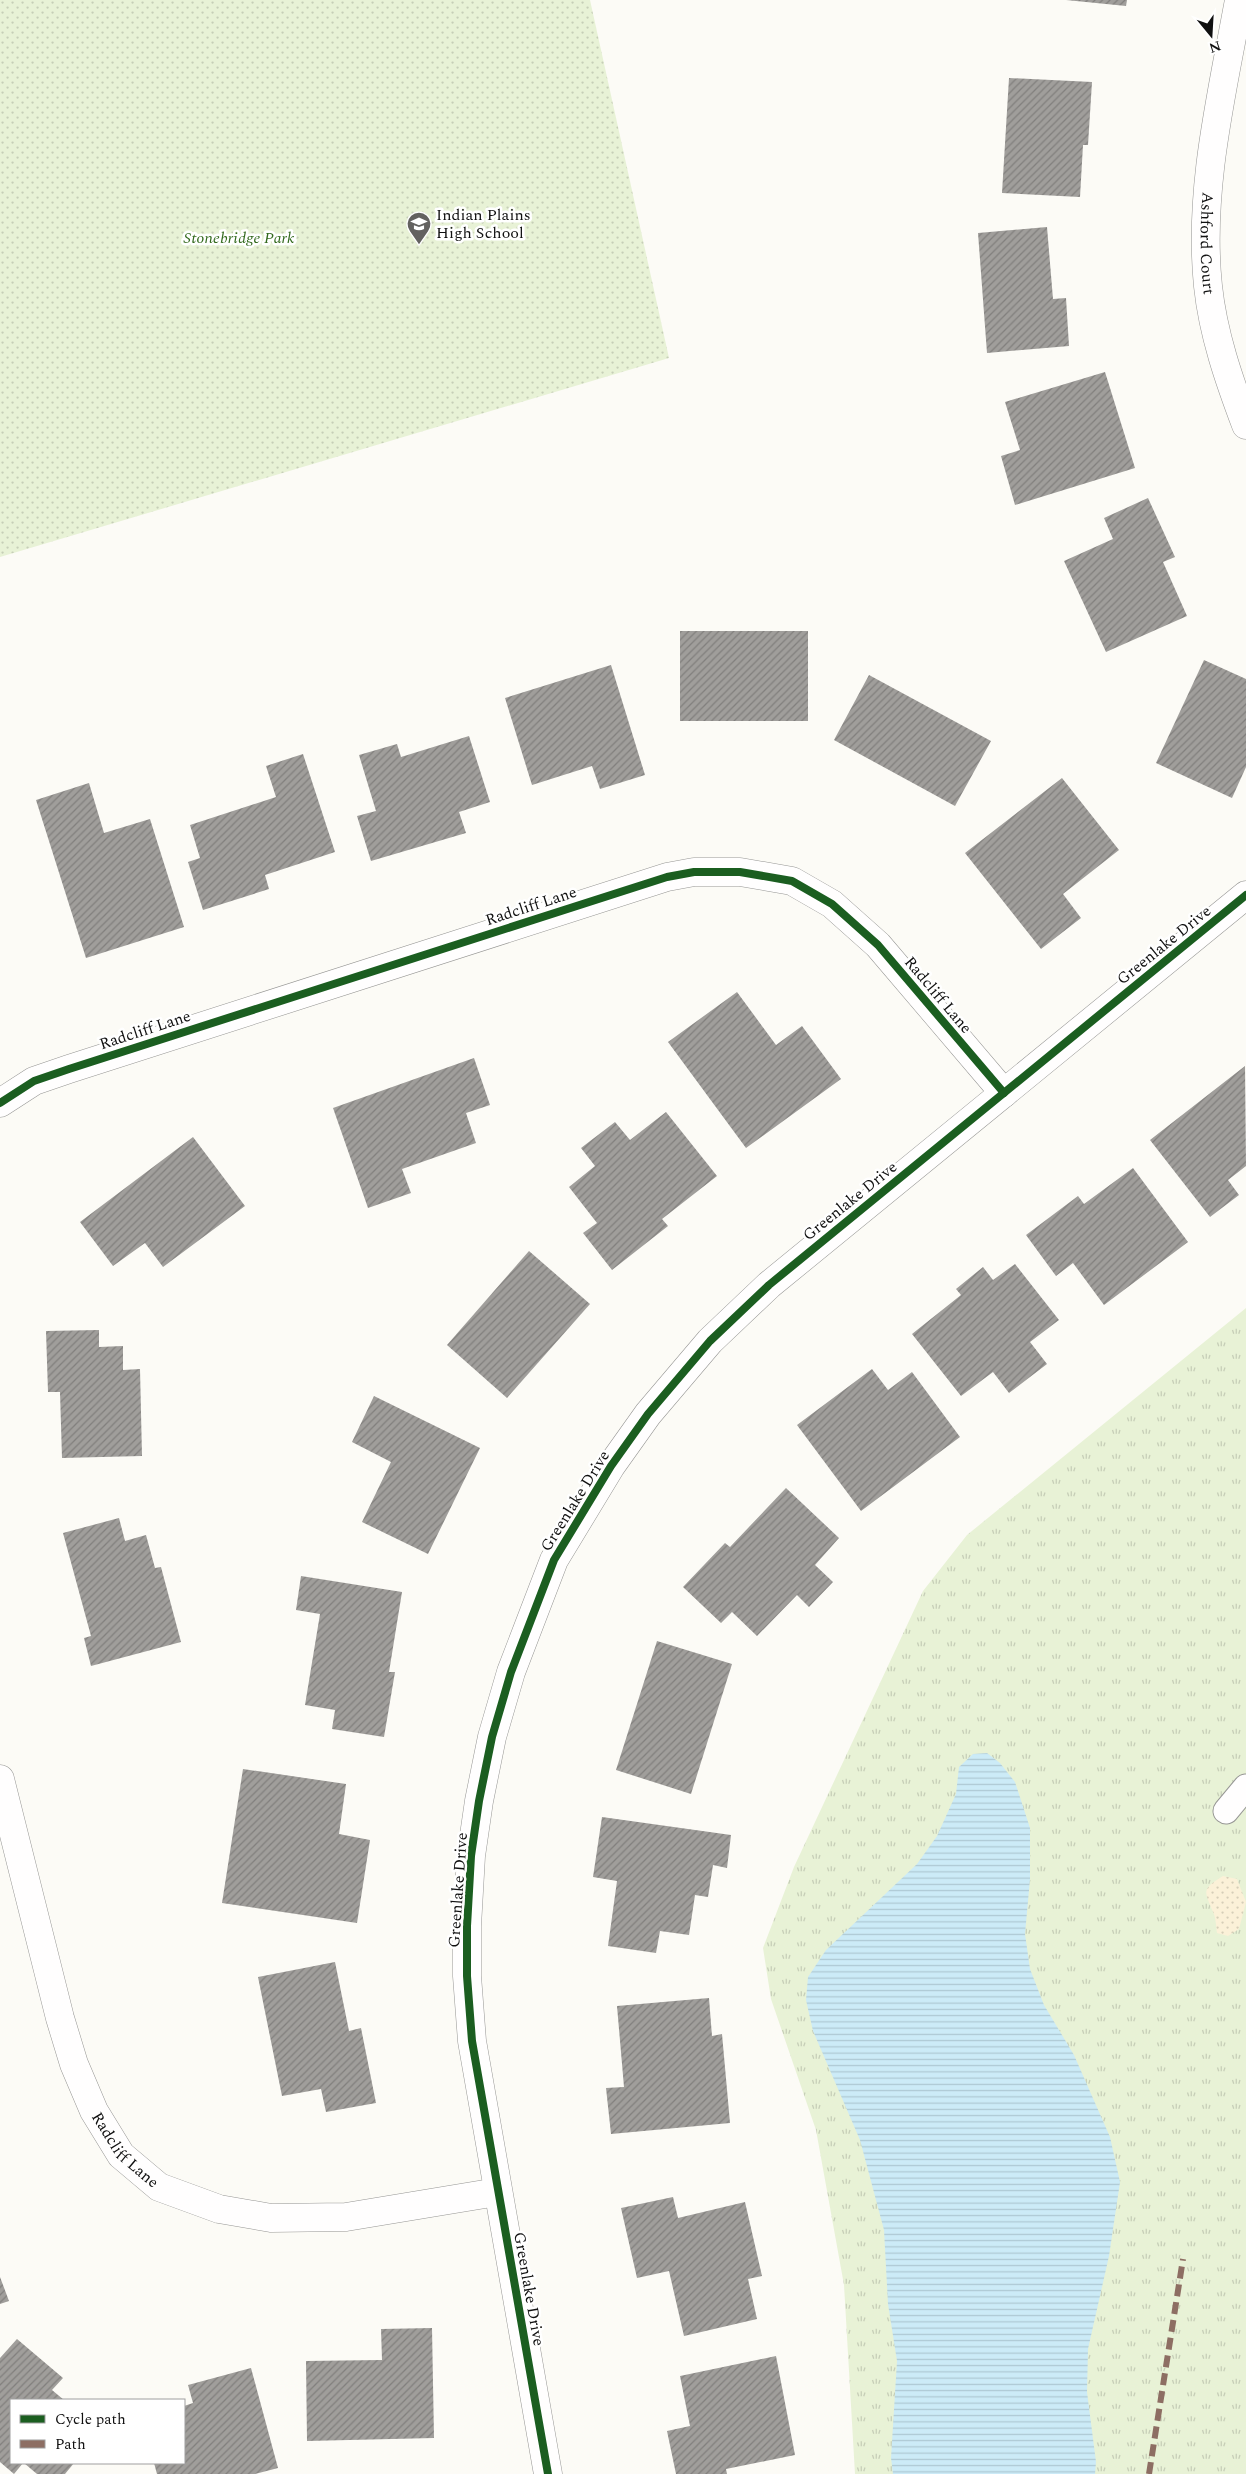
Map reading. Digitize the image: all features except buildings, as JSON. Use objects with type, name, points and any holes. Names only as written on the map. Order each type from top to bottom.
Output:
[{"type":"street","name":"Ashford Court","points":[[1239,0],[1207,184],[1205,222],[1208,287],[1223,362],[1246,425]]},
{"type":"street","name":"Radcliff Lane","points":[[0,1103],[34,1081],[69,1068],[667,877],[720,870],[792,881],[832,904],[878,945],[1004,1093]]},
{"type":"street","name":"Greenlake Drive","points":[[548,2474],[472,2041],[467,1976],[467,1926],[471,1856],[479,1801],[492,1737],[511,1672],[554,1560],[611,1466],[637,1429],[710,1341],[769,1285],[1246,895]]},
{"type":"street","name":"Radcliff Lane","points":[[0,1779],[60,2018],[74,2064],[94,2111],[121,2156],[159,2187],[219,2209],[280,2218],[346,2217],[498,2192]]},
{"type":"lane","points":[[1226,1811],[1246,1787]]},
{"type":"green space","name":"Stonebridge Park","points":[[0,0],[590,0],[669,358],[0,557]]},
{"type":"green space","points":[[1246,1308],[1246,2474],[855,2474],[844,2285],[816,2130],[771,1999],[763,1948],[794,1867],[923,1591],[967,1535]]},
{"type":"sand","points":[[1223,1876],[1237,1879],[1246,1902],[1239,1929],[1228,1936],[1217,1933],[1215,1917],[1206,1891]]},
{"type":"water","points":[[987,1753],[1000,1763],[1015,1782],[1030,1828],[1030,1879],[1025,1934],[1030,1969],[1044,2005],[1074,2055],[1110,2137],[1120,2182],[1109,2256],[1088,2349],[1087,2392],[1096,2462],[1095,2474],[893,2474],[891,2458],[897,2361],[888,2304],[884,2230],[860,2140],[813,2031],[806,2000],[808,1977],[826,1950],[917,1864],[937,1836],[956,1794],[959,1767],[973,1754]]},
{"type":"marked path","points":[[1149,2474],[1183,2259]]},
{"type":"cycle path","points":[[0,1103],[34,1081],[69,1069],[667,877],[694,872],[740,872],[792,881],[832,904],[878,945],[1004,1093]]},
{"type":"cycle path","points":[[548,2474],[472,2041],[467,1976],[467,1926],[471,1856],[479,1801],[492,1737],[511,1672],[554,1560],[611,1466],[648,1414],[710,1341],[769,1285],[1246,895]]},
{"type":"place","name":"Indian Plains High School","points":[[419,245]]}]
